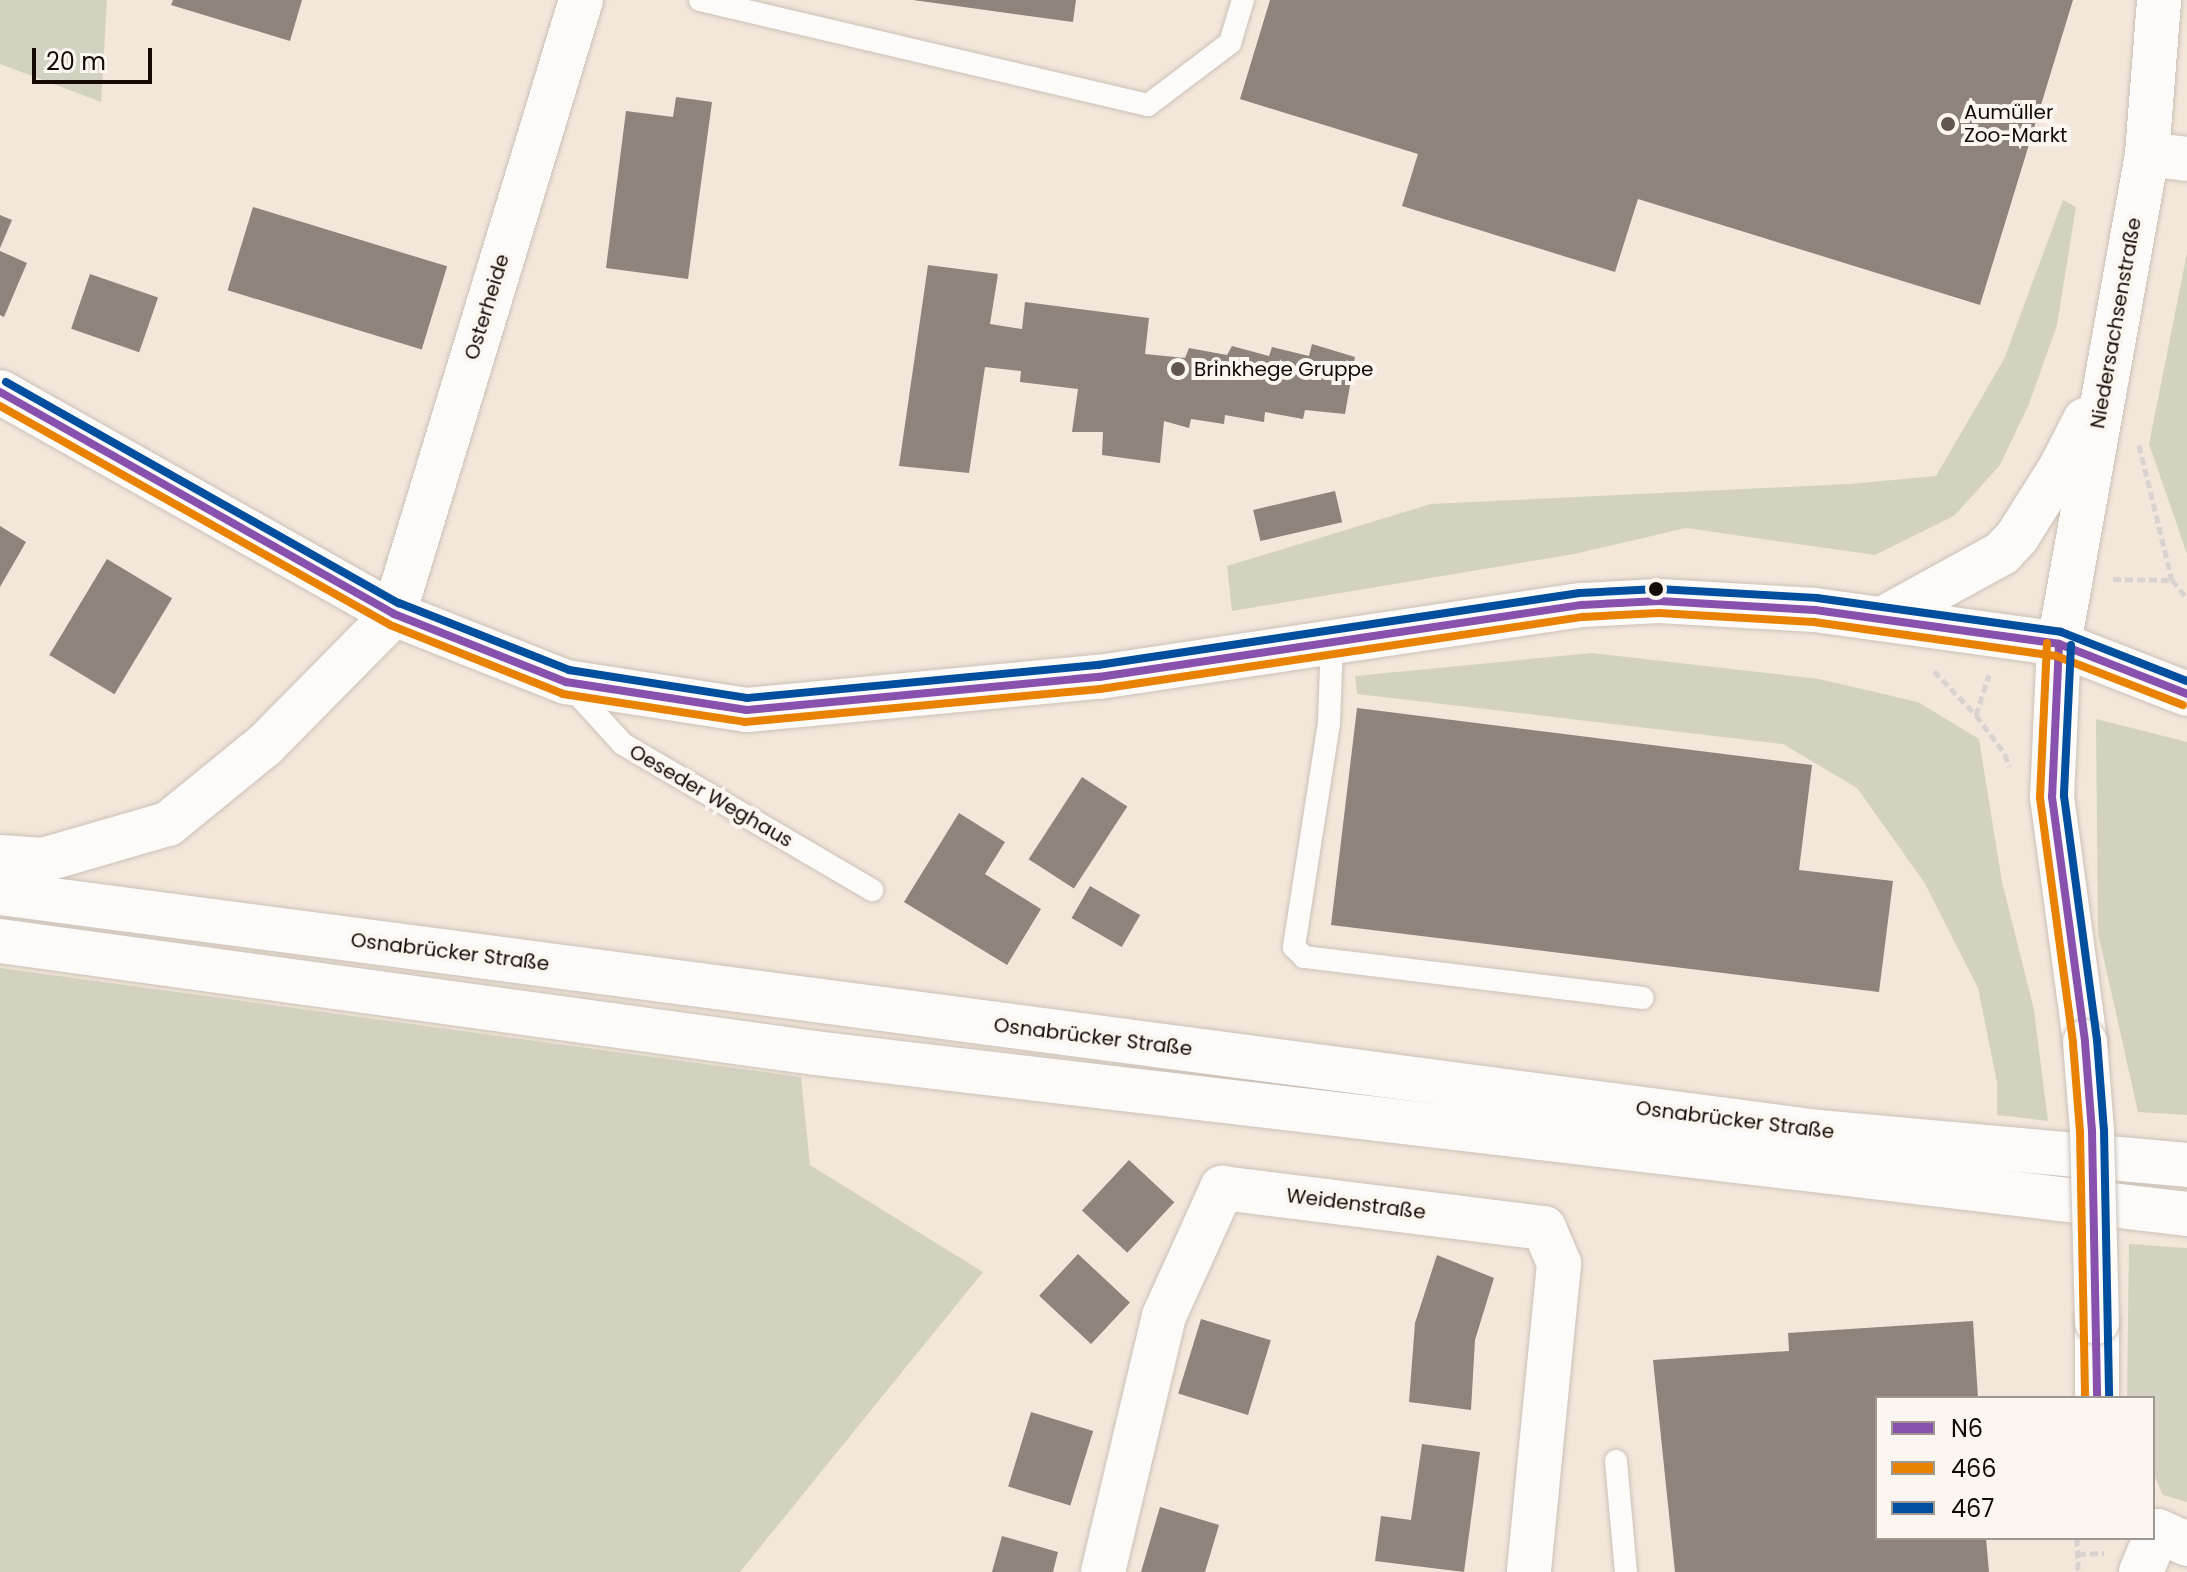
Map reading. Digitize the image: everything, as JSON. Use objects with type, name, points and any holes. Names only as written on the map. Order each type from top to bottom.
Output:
[{"type":"main road","name":"Osterheide","points":[[394,614],[581,0]]},
{"type":"main road","name":"Niedersachsenstraße","points":[[2097,1396],[2092,1131],[2085,1042],[2052,797],[2059,644],[2104,382],[2167,156],[2159,0]]},
{"type":"main road","points":[[1884,618],[1991,560],[2017,537],[2061,467],[2104,382]]},
{"type":"main road","points":[[0,392],[394,614],[566,682],[747,710],[1099,677],[1582,605],[1643,602],[1815,610],[2059,644],[2187,694]]},
{"type":"main road","points":[[0,857],[43,860],[168,824],[265,745],[394,614]]},
{"type":"main road","name":"Osnabrücker Straße","points":[[0,893],[1818,1132],[2187,1165]]},
{"type":"main road","points":[[0,941],[831,1055],[2187,1214]]},
{"type":"main road","name":"Weidenstraße","points":[[1103,1572],[1164,1316],[1222,1188],[1544,1228],[1559,1264],[1529,1572]]},
{"type":"main road","points":[[2141,1572],[2166,1534]]},
{"type":"lane","points":[[700,0],[1148,105],[1230,43],[1243,0]]},
{"type":"lane","points":[[1332,640],[1329,723],[1294,947],[1304,957],[1643,998]]},
{"type":"lane","name":"Oeseder Weghaus","points":[[566,682],[623,744],[872,890]]},
{"type":"lane","points":[[1616,1461],[1626,1572]]},
{"type":"path","points":[[2104,382],[2139,445],[2172,580],[2187,598]]},
{"type":"path","points":[[2117,579],[2172,580]]},
{"type":"path","points":[[1884,618],[1976,715],[2005,754],[2012,775]]},
{"type":"path","points":[[2077,1540],[2078,1572]]},
{"type":"shaded area","points":[[0,0],[107,0],[101,102],[0,64]]},
{"type":"shaded area","points":[[2063,200],[2076,207],[2057,325],[2029,404],[2000,465],[1954,516],[1875,555],[1686,528],[1574,554],[1232,611],[1227,566],[1431,504],[1850,484],[1936,476],[2004,359]]},
{"type":"shaded area","points":[[2187,253],[2187,554],[2149,444]]},
{"type":"shaded area","points":[[1592,653],[1819,679],[1918,702],[1979,739],[2002,882],[2034,1010],[2048,1121],[1997,1115],[1997,1083],[1978,988],[1924,882],[1857,788],[1783,744],[1357,694],[1355,676]]},
{"type":"shaded area","points":[[2096,719],[2187,742],[2187,1115],[2138,1112],[2098,933]]},
{"type":"shaded area","points":[[0,968],[801,1077],[810,1165],[983,1272],[740,1572],[0,1572]]},
{"type":"shaded area","points":[[2129,1244],[2187,1248],[2187,1502],[2163,1495],[2155,1477],[2155,1396],[2127,1396]]},
{"type":"building","points":[[173,0],[302,0],[290,41],[171,5]]},
{"type":"building","points":[[913,0],[1076,0],[1073,22]]},
{"type":"building","points":[[1270,0],[2073,0],[1980,305],[1638,199],[1615,272],[1402,206],[1418,154],[1240,99]]},
{"type":"building","points":[[676,97],[712,102],[688,279],[606,268],[626,111],[673,117]]},
{"type":"building","points":[[253,207],[447,266],[422,350],[228,290]]},
{"type":"building","points":[[0,215],[12,220],[0,248]]},
{"type":"building","points":[[0,251],[27,263],[4,317],[0,315]]},
{"type":"building","name":"Brinkhege Gruppe","points":[[928,265],[998,274],[990,324],[1022,329],[1025,302],[1149,318],[1145,354],[1185,358],[1189,348],[1227,355],[1232,346],[1269,356],[1272,347],[1309,356],[1312,344],[1355,357],[1345,414],[1305,410],[1303,419],[1265,412],[1264,422],[1225,415],[1224,424],[1191,419],[1189,428],[1164,421],[1160,463],[1102,455],[1103,432],[1072,432],[1078,389],[1020,382],[1021,371],[985,367],[969,473],[899,466]]},
{"type":"building","points":[[90,274],[158,297],[139,352],[71,329]]},
{"type":"building","points":[[1335,491],[1342,522],[1260,541],[1253,510]]},
{"type":"building","points":[[0,526],[26,542],[0,587]]},
{"type":"building","points":[[107,559],[172,598],[114,694],[49,655]]},
{"type":"building","points":[[1357,708],[1812,765],[1799,870],[1893,881],[1879,992],[1331,925]]},
{"type":"building","points":[[1082,777],[1127,806],[1074,889],[1029,859]]},
{"type":"building","points":[[959,813],[1005,842],[985,874],[1041,909],[1007,965],[904,902]]},
{"type":"building","points":[[1090,886],[1140,915],[1122,947],[1072,918]]},
{"type":"building","points":[[1129,1160],[1174,1202],[1127,1253],[1082,1210]]},
{"type":"building","points":[[1078,1254],[1130,1302],[1091,1344],[1039,1296]]},
{"type":"building","points":[[1437,1255],[1494,1278],[1475,1340],[1471,1410],[1409,1402],[1415,1323]]},
{"type":"building","points":[[1201,1319],[1271,1340],[1248,1415],[1178,1394]]},
{"type":"building","points":[[1973,1321],[1978,1396],[1875,1396],[1875,1540],[1986,1540],[1989,1572],[1675,1572],[1653,1360],[1789,1351],[1788,1333]]},
{"type":"building","points":[[1031,1412],[1093,1431],[1070,1506],[1008,1487]]},
{"type":"building","points":[[1422,1444],[1480,1452],[1464,1572],[1375,1561],[1381,1516],[1411,1520]]},
{"type":"building","points":[[1160,1507],[1219,1525],[1205,1572],[1141,1572]]},
{"type":"building","points":[[1002,1536],[1058,1552],[1053,1572],[992,1572]]},
{"type":"transit line","name":"467","points":[[6,382],[399,603],[569,670],[747,698],[1098,665],[1580,593],[1658,589],[1817,598],[2061,632],[2187,681]]},
{"type":"transit line","name":"N6","points":[[0,392],[394,614],[566,682],[747,710],[1099,677],[1582,605],[1659,601],[1815,610],[2059,644],[2187,694]]},
{"type":"transit line","name":"466","points":[[0,406],[390,625],[563,694],[745,722],[1100,689],[1583,617],[1659,613],[1814,622],[2056,656],[2183,705]]},
{"type":"transit line","name":"466","points":[[2047,643],[2040,798],[2073,1043],[2080,1132],[2085,1396]]},
{"type":"transit line","name":"N6","points":[[2059,644],[2052,797],[2085,1042],[2092,1131],[2097,1396]]},
{"type":"transit line","name":"467","points":[[2071,645],[2064,796],[2097,1040],[2104,1130],[2109,1396]]},
{"type":"place","name":"Aumüller Zoo-Markt","points":[[1948,124]]},
{"type":"place","name":"Brinkhege Gruppe","points":[[1178,369]]}]
